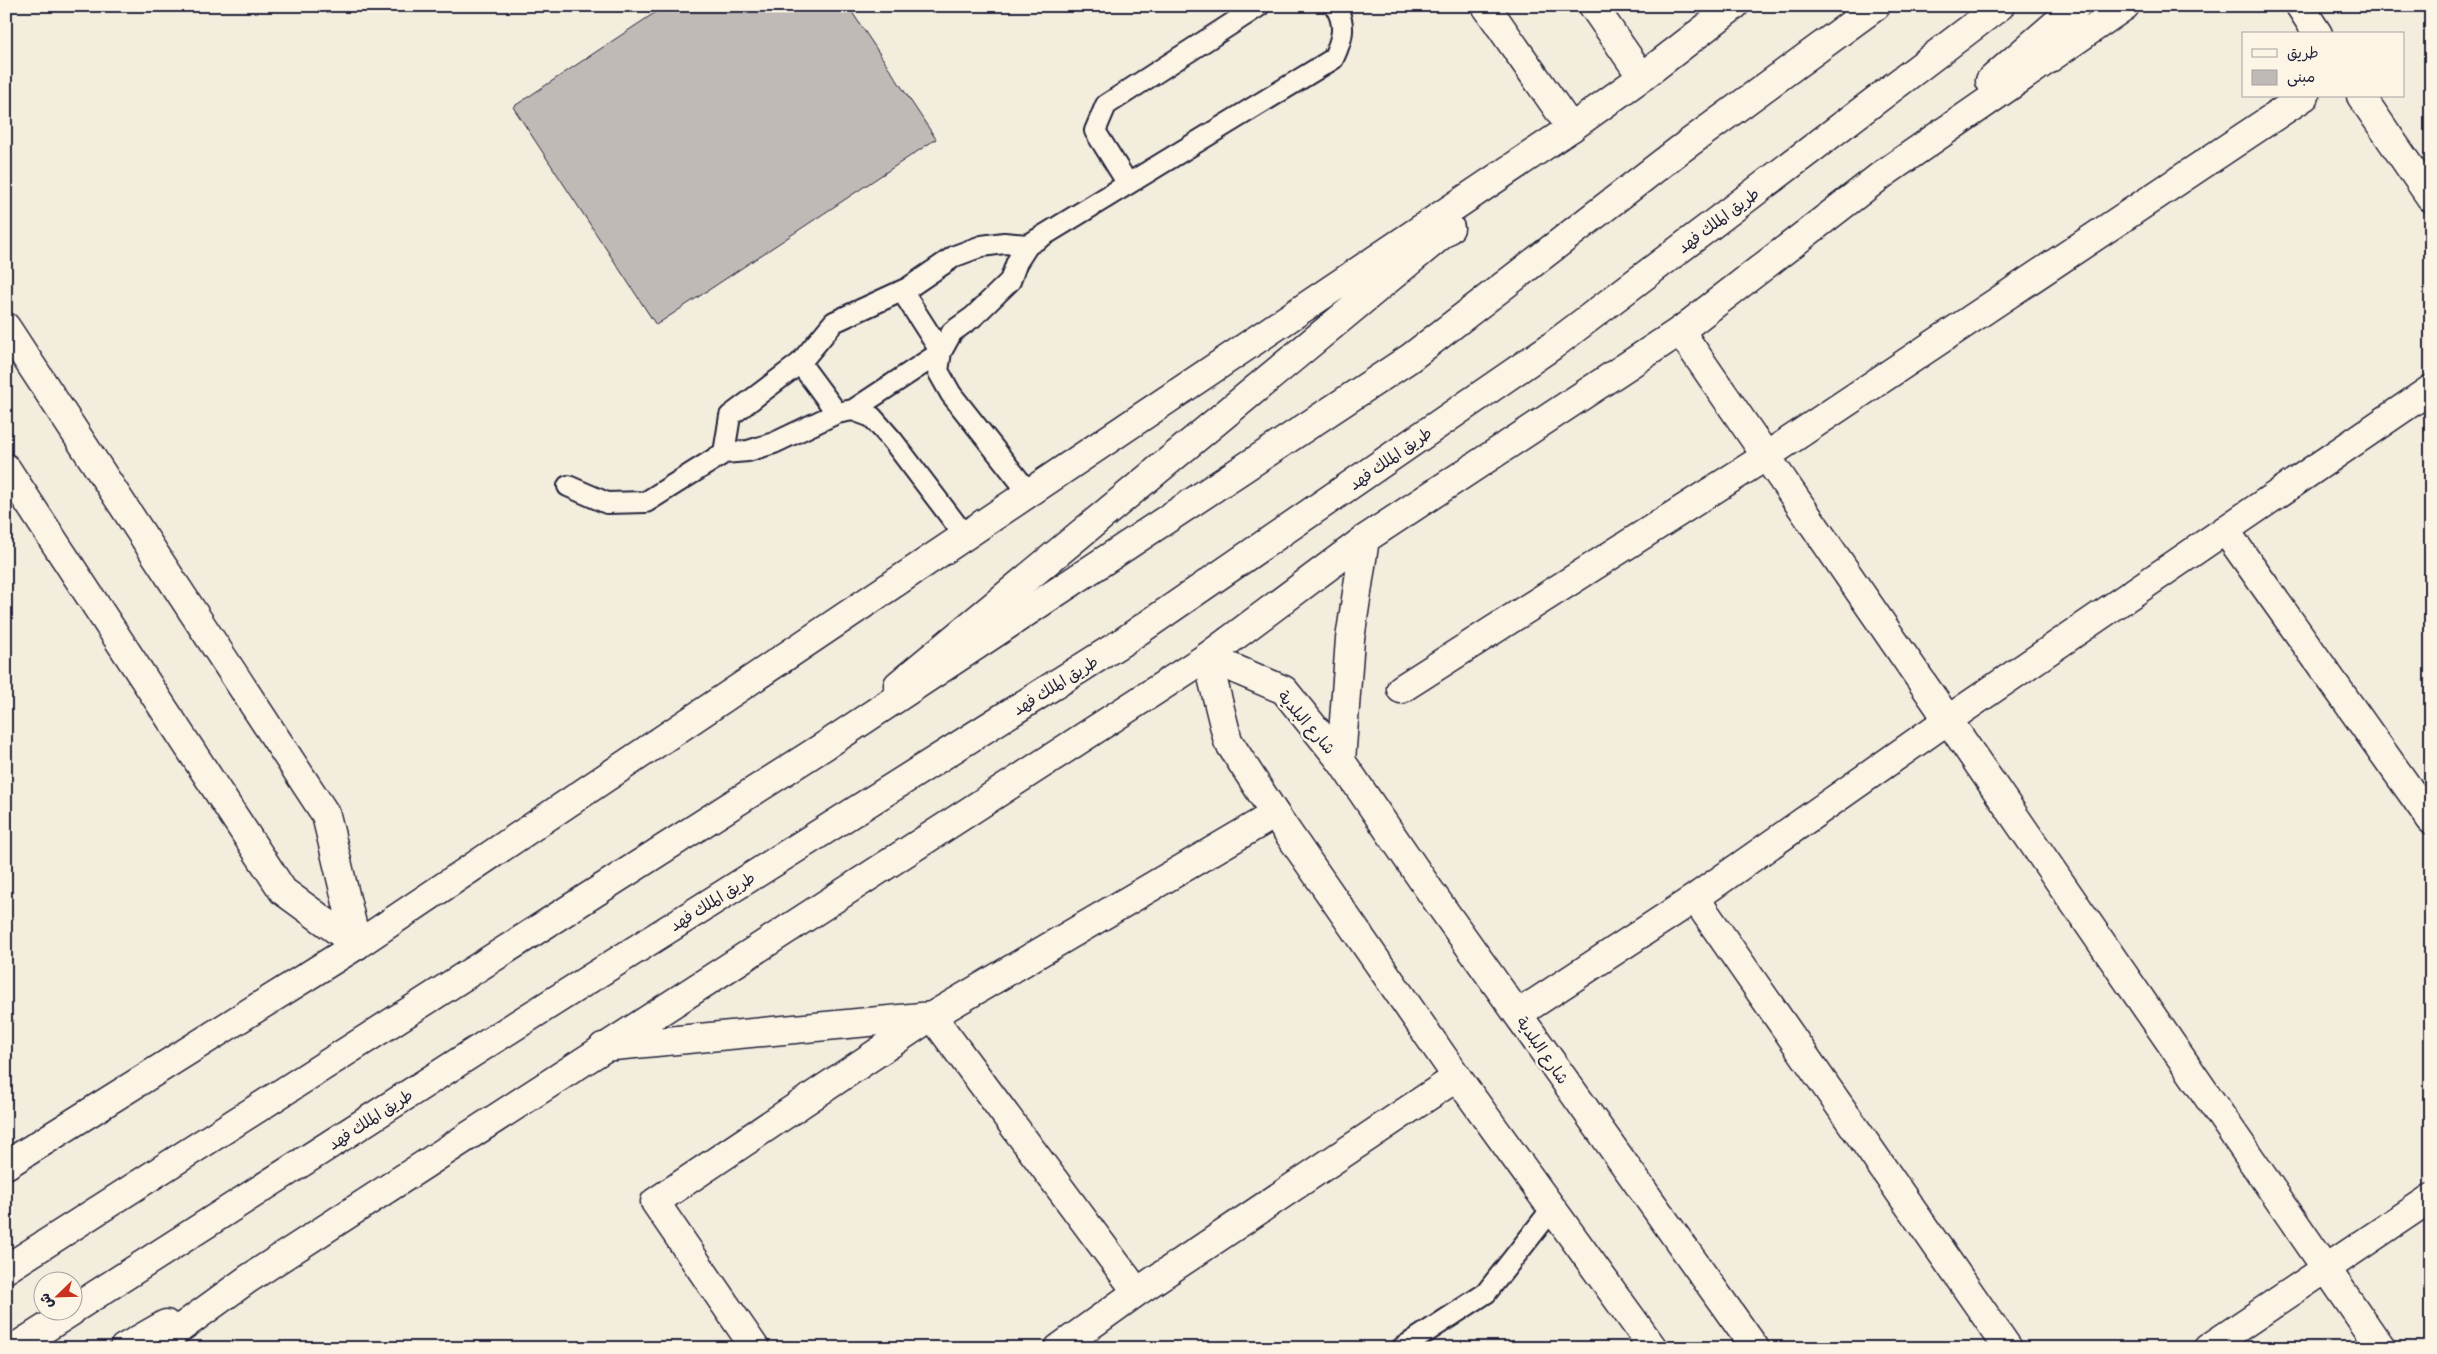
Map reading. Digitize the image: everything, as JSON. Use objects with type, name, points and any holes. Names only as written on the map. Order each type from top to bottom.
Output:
[{"type":"main road","points":[[1486,6],[1571,128]]},
{"type":"main road","points":[[1593,6],[1642,78]]},
{"type":"main road","points":[[6,1166],[357,945],[1571,128],[1642,78],[1734,6]]},
{"type":"main road","points":[[6,1269],[829,743],[1410,358],[1678,151],[1876,6]]},
{"type":"main road","name":"طريق الملك فهد","points":[[82,1305],[488,1043],[1124,641],[1552,346],[2000,6]]},
{"type":"main road","points":[[1883,174],[2076,6]]},
{"type":"main road","points":[[153,1348],[248,1278],[1207,657],[1364,539],[1680,331],[1883,174],[2125,6]]},
{"type":"main road","points":[[2300,6],[2317,32]]},
{"type":"main road","points":[[1401,689],[1768,455],[2302,98]]},
{"type":"main road","points":[[2362,98],[2431,198]]},
{"type":"main road","points":[[829,743],[1571,128]]},
{"type":"main road","points":[[6,327],[326,815],[357,945]]},
{"type":"main road","points":[[1680,331],[1768,455],[2382,1348]]},
{"type":"main road","points":[[1518,1014],[1695,898],[1949,719],[2431,390]]},
{"type":"main road","points":[[6,468],[283,891],[357,945]]},
{"type":"main road","points":[[2225,530],[2431,820]]},
{"type":"main road","points":[[1341,761],[1350,639],[1364,539]]},
{"type":"main road","points":[[1207,657],[1228,741],[1275,814],[1457,1077],[1653,1348]]},
{"type":"main road","name":"شارع البلدية","points":[[1207,657],[1284,690],[1341,761],[1755,1348]]},
{"type":"main road","points":[[755,1348],[655,1202],[932,1016],[1275,814]]},
{"type":"main road","points":[[1695,898],[2008,1348]]},
{"type":"main road","points":[[603,1047],[932,1016]]},
{"type":"main road","points":[[932,1016],[1137,1292]]},
{"type":"main road","points":[[1059,1348],[1137,1292],[1457,1077]]},
{"type":"main road","points":[[2208,1348],[2431,1198]]},
{"type":"main road","points":[[124,1348],[248,1278]]},
{"type":"main road","name":"طريق الملك فهد","points":[[14,1348],[55,1322]]},
{"type":"lane","points":[[1128,184],[1095,131],[1106,105],[1259,6]]},
{"type":"lane","points":[[1029,493],[951,394],[938,371],[941,352],[952,332],[974,317],[1010,281],[1017,262],[1028,246],[1333,59],[1341,43],[1344,29],[1335,6]]},
{"type":"lane","points":[[724,453],[730,416],[800,363],[834,322],[902,291],[955,256],[982,246],[1004,243],[1028,246]]},
{"type":"lane","points":[[902,291],[941,352]]},
{"type":"lane","points":[[568,486],[607,503],[646,502],[724,453],[748,451],[774,443],[845,411],[941,352]]},
{"type":"lane","points":[[800,363],[845,411],[872,417],[893,441],[965,536]]},
{"type":"lane","points":[[1402,1348],[1486,1293],[1552,1209]]},
{"type":"building","points":[[665,6],[848,6],[936,139],[656,325],[513,107]]}]
